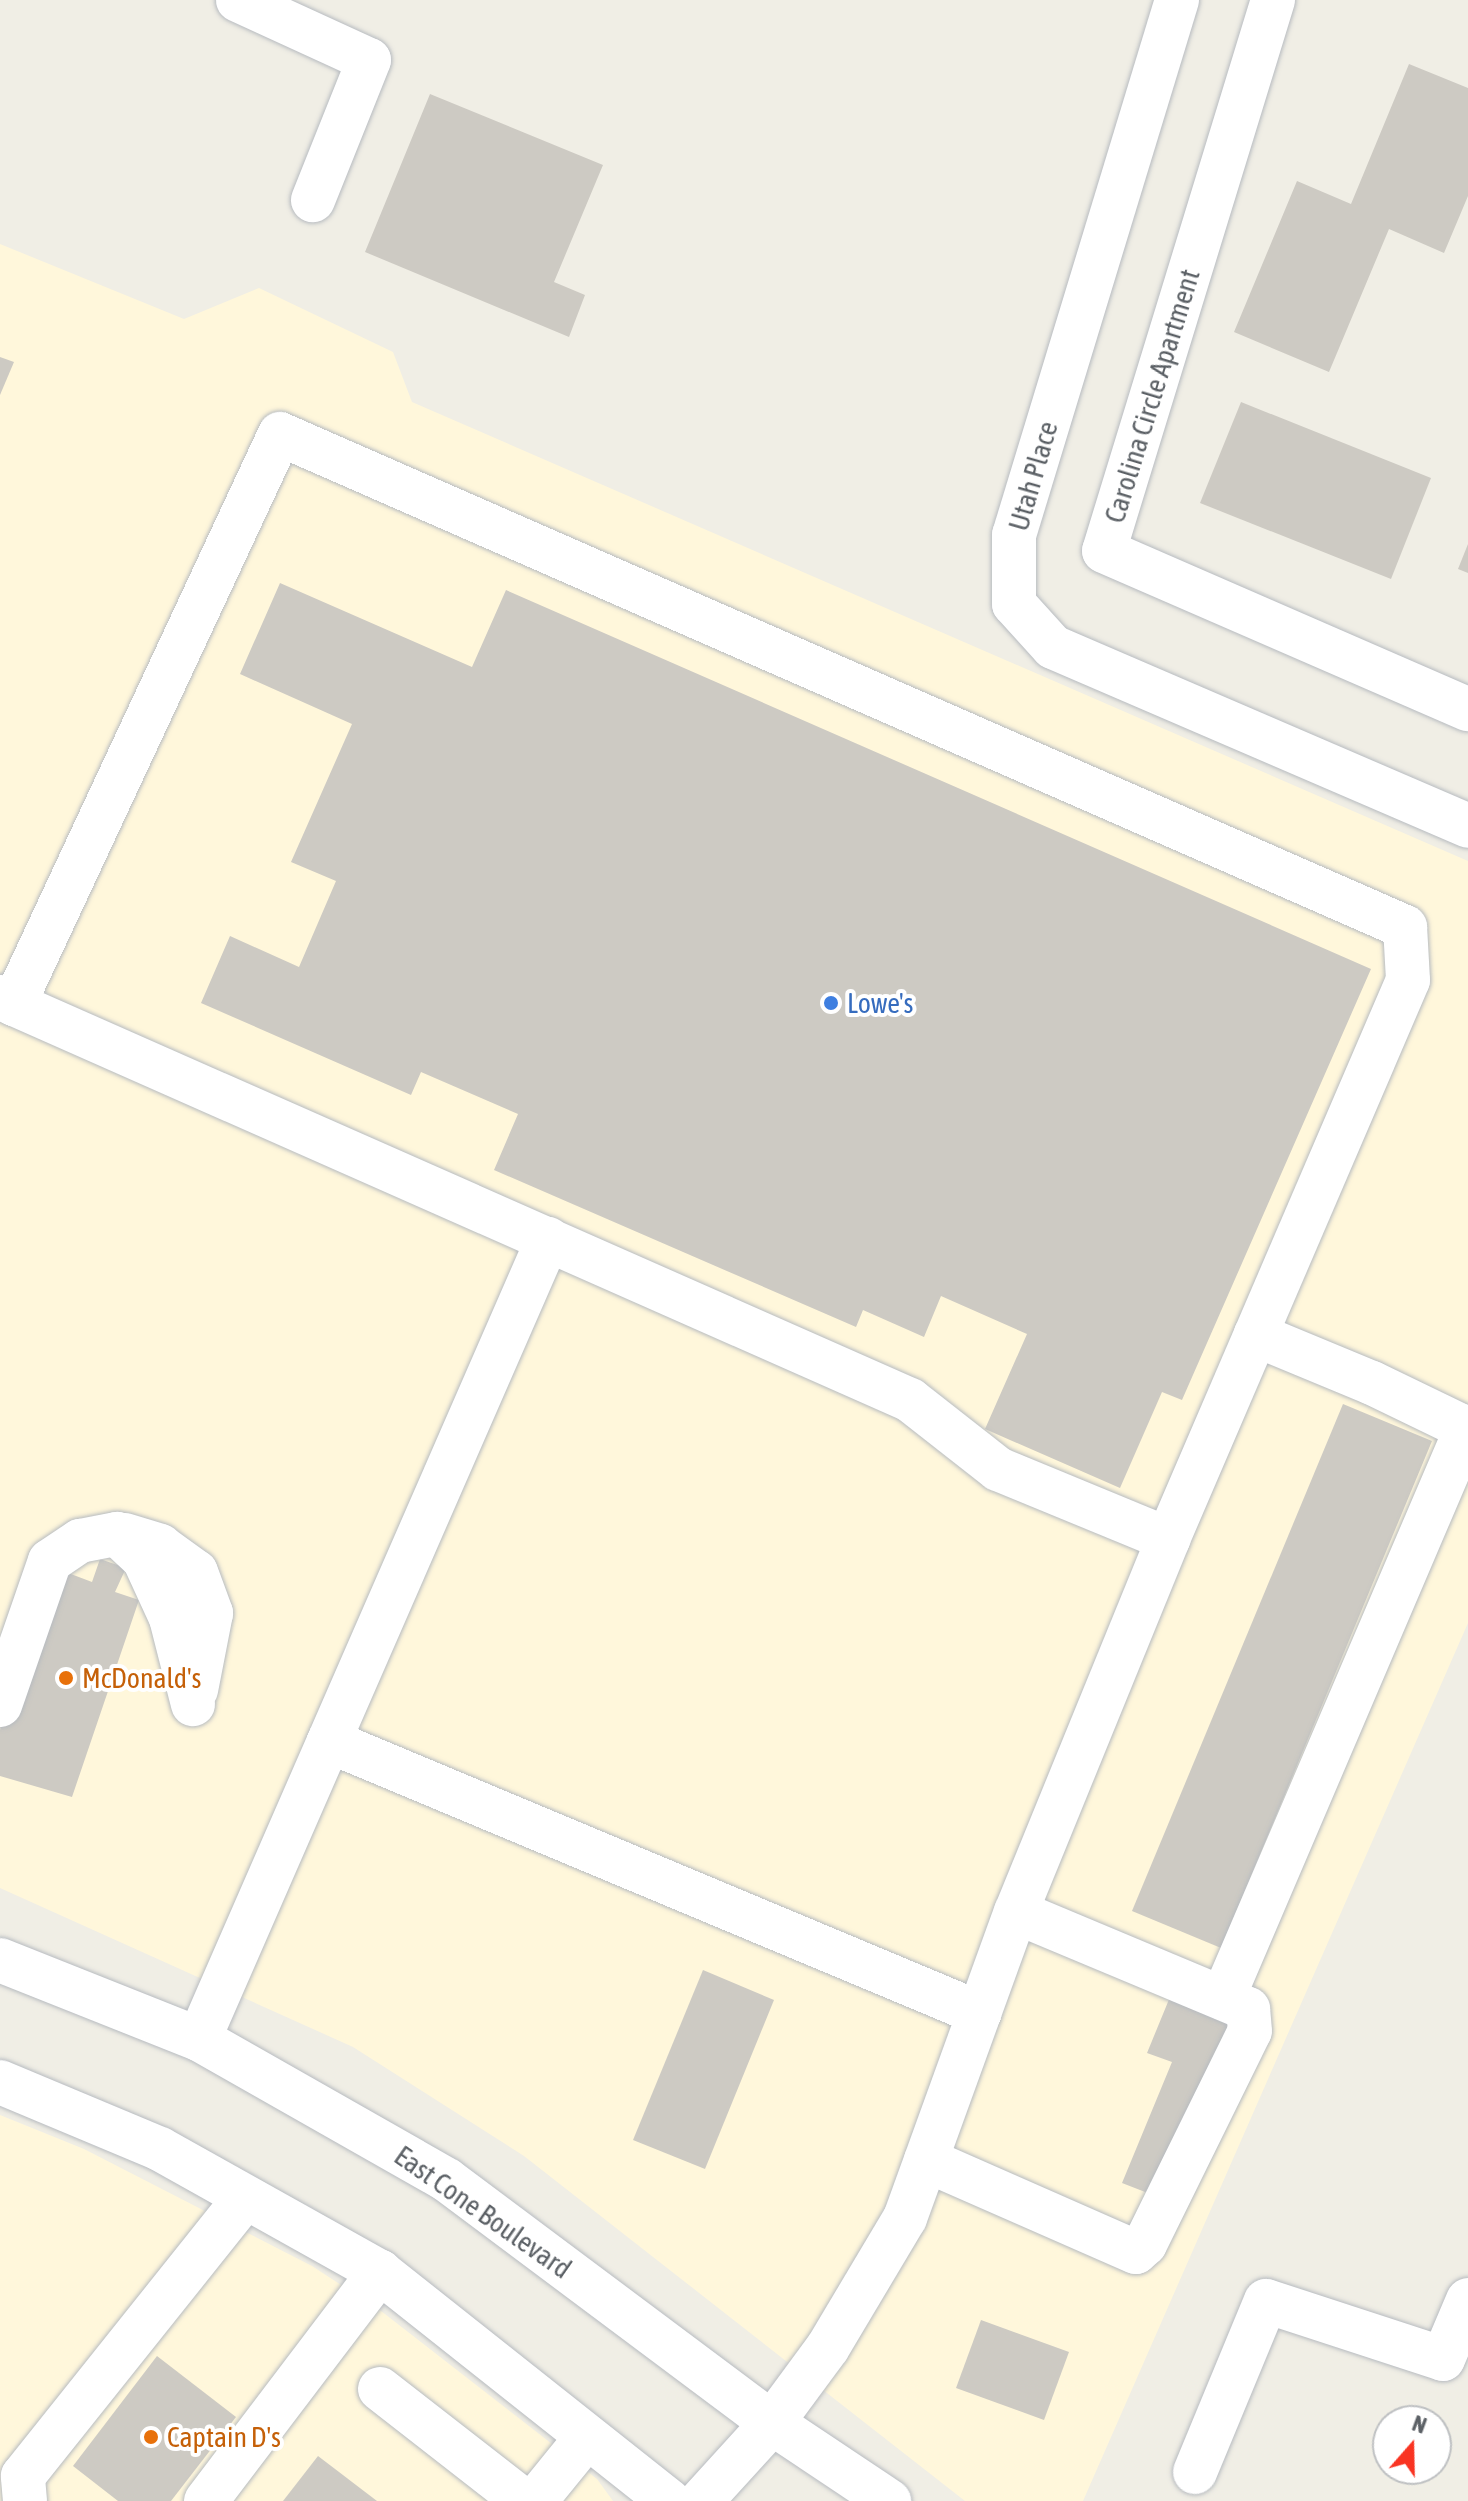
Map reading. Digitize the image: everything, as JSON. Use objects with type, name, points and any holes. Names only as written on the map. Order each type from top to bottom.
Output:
[{"type":"street","points":[[238,0],[369,60],[313,200]]},
{"type":"street","name":"Utah Place","points":[[1177,0],[1014,535],[1014,604],[1053,647],[1468,826]]},
{"type":"street","name":"Carolina Circle Apartment","points":[[1273,0],[1104,551],[1468,709]]},
{"type":"street","points":[[701,2501],[772,2423],[828,2347],[898,2231],[1016,1912],[1168,1539],[1408,980],[1405,927],[280,434],[7,1000],[910,1400],[998,1469],[1168,1539]]},
{"type":"street","points":[[199,2039],[548,1239]]},
{"type":"street","points":[[1223,1998],[1463,1448],[1464,1434],[1459,1425],[1372,1383],[1256,1335]]},
{"type":"street","points":[[0,1705],[50,1561],[80,1541],[117,1534],[144,1559],[171,1618],[193,1704]]},
{"type":"street","points":[[329,1741],[979,2013]]},
{"type":"street","points":[[926,2160],[1136,2252],[1145,2244],[1250,2031],[1248,2009],[1016,1912]]},
{"type":"street","name":"East Cone Boulevard","points":[[0,1960],[199,2039],[447,2180],[772,2423],[889,2501]]},
{"type":"street","points":[[0,2082],[160,2149],[380,2272],[669,2501]]},
{"type":"street","points":[[24,2488],[245,2198]]},
{"type":"street","points":[[206,2501],[380,2272]]},
{"type":"street","points":[[1195,2472],[1266,2301],[1455,2364],[1468,2300]]},
{"type":"street","points":[[380,2389],[524,2501]]},
{"type":"street","points":[[535,2501],[587,2437]]},
{"type":"shaded area","points":[[0,244],[184,319],[259,288],[393,352],[412,402],[1468,861],[1468,1623],[1083,2501],[965,2501],[524,2156],[353,2047],[0,1888]]},
{"type":"shaded area","points":[[0,2115],[84,2149],[312,2266],[381,2311],[597,2479],[613,2501],[0,2501]]},
{"type":"building","points":[[1409,64],[1468,88],[1468,196],[1444,253],[1389,229],[1329,372],[1234,332],[1297,181],[1351,204]]},
{"type":"building","points":[[430,94],[603,165],[554,282],[585,295],[569,337],[365,252]]},
{"type":"building","points":[[0,357],[14,362],[0,395]]},
{"type":"building","points":[[1241,402],[1431,478],[1391,579],[1200,503]]},
{"type":"building","points":[[1468,544],[1468,573],[1458,569]]},
{"type":"building","points":[[280,583],[472,667],[506,590],[1371,969],[1182,1400],[1162,1392],[1120,1488],[985,1429],[1027,1334],[941,1296],[924,1337],[863,1310],[856,1327],[494,1170],[518,1114],[421,1072],[411,1095],[201,1003],[230,936],[299,967],[336,881],[291,862],[352,724],[240,674]]},
{"type":"building","points":[[1343,1404],[1432,1441],[1221,1948],[1132,1911]]},
{"type":"building","points":[[100,1559],[126,1568],[115,1592],[139,1600],[72,1797],[0,1776],[0,1730],[55,1568],[92,1582]]},
{"type":"building","points":[[703,1970],[774,2000],[705,2169],[633,2140]]},
{"type":"building","points":[[1170,1997],[1231,2022],[1158,2197],[1122,2183],[1172,2062],[1147,2053]]},
{"type":"building","points":[[981,2320],[1069,2352],[1044,2420],[956,2388]]},
{"type":"building","points":[[157,2356],[236,2417],[171,2501],[118,2501],[73,2466]]},
{"type":"building","points":[[318,2456],[377,2501],[283,2501]]},
{"type":"place","name":"Lowe's","points":[[831,1003]]},
{"type":"place","name":"McDonald's","points":[[66,1678]]},
{"type":"place","name":"Captain D's","points":[[151,2437]]}]
